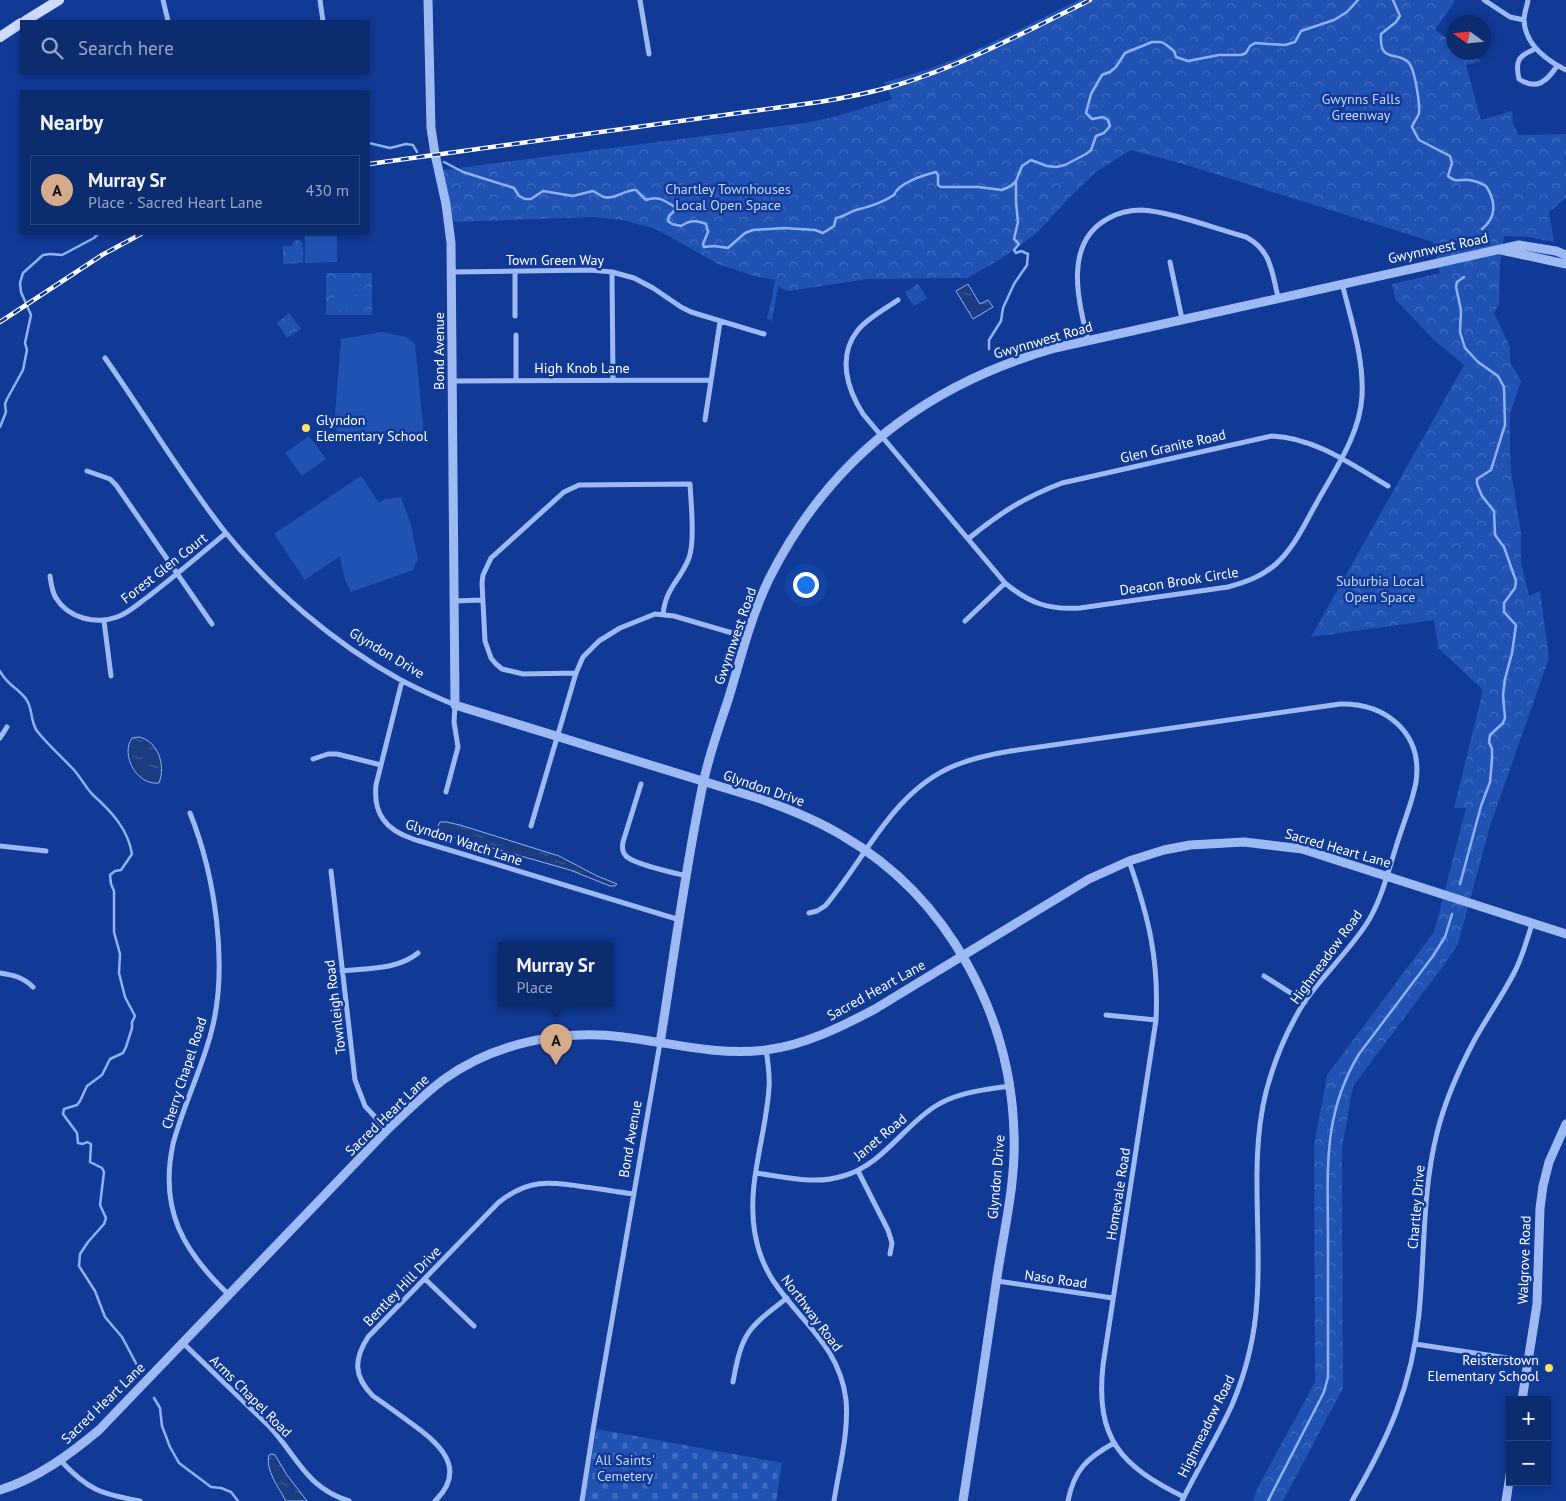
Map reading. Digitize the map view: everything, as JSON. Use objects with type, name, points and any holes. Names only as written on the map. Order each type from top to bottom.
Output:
[{"type":"main road","points":[[27,20],[59,0]]},
{"type":"main road","points":[[0,37],[20,25]]},
{"type":"street","points":[[163,0],[168,20]]},
{"type":"street","points":[[320,0],[323,20]]},
{"type":"street","name":"Bond Avenue","points":[[428,0],[431,128],[449,220],[452,272],[455,705]]},
{"type":"street","points":[[640,0],[649,54]]},
{"type":"street","points":[[1484,0],[1510,17],[1524,20]]},
{"type":"street","points":[[1528,0],[1524,20],[1535,49],[1557,66],[1566,70]]},
{"type":"street","points":[[1535,49],[1524,54],[1518,62],[1519,79],[1526,84],[1545,82],[1557,66]]},
{"type":"street","points":[[1088,340],[1078,291],[1078,265],[1083,247],[1087,238],[1101,222],[1114,215],[1132,211],[1151,211],[1174,216],[1254,242],[1261,247],[1266,256],[1278,298]]},
{"type":"street","name":"Gwynnwest Road","points":[[703,782],[757,606],[796,531],[842,473],[881,435],[916,410],[967,380],[1027,356],[1088,340],[1519,245],[1556,251],[1566,255]]},
{"type":"street","name":"Gwynnwest Road","points":[[1499,249],[1566,264]]},
{"type":"street","points":[[1170,262],[1182,319]]},
{"type":"street","points":[[515,271],[515,316]]},
{"type":"street","name":"Town Green Way","points":[[452,272],[612,272],[643,282],[681,307],[720,322],[764,334]]},
{"type":"street","points":[[612,272],[613,379]]},
{"type":"street","name":"Deacon Brook Circle","points":[[898,300],[859,329],[849,346],[847,379],[850,391],[863,414],[1004,583],[1032,602],[1064,609],[1228,588],[1264,574],[1287,552],[1341,458],[1352,435],[1362,399],[1359,355],[1342,283]]},
{"type":"street","points":[[705,420],[720,322]]},
{"type":"street","points":[[516,335],[516,380]]},
{"type":"street","name":"Glyndon Drive","points":[[106,358],[226,533],[260,571],[302,612],[343,643],[402,681],[455,705],[790,809],[819,822],[866,850],[893,872],[945,928],[963,956],[989,1007],[1011,1086],[1014,1136],[1013,1164],[963,1501]]},
{"type":"street","name":"High Knob Lane","points":[[453,381],[711,380]]},
{"type":"street","name":"Glen Granite Road","points":[[968,540],[996,516],[1009,508],[1039,492],[1062,483],[1272,436],[1285,437],[1316,445],[1388,486]]},
{"type":"street","points":[[87,471],[110,479],[116,485],[212,624]]},
{"type":"street","points":[[576,673],[523,674],[502,669],[496,664],[487,650],[482,600],[483,575],[491,558],[564,492],[579,485],[690,484],[691,552],[667,594],[663,614]]},
{"type":"street","name":"Forest Glen Court","points":[[104,621],[122,615],[178,573],[226,533]]},
{"type":"street","points":[[50,576],[56,599],[68,610],[86,619],[104,621],[111,676]]},
{"type":"street","points":[[965,621],[1004,583]]},
{"type":"street","points":[[455,601],[482,600]]},
{"type":"street","points":[[531,826],[576,673],[582,657],[599,640],[647,616],[663,614],[746,638]]},
{"type":"street","name":"Glyndon Watch Lane","points":[[402,681],[376,791],[377,807],[386,824],[393,831],[402,836],[680,920]]},
{"type":"street","name":"Highmeadow Road","points":[[809,913],[818,911],[825,906],[887,820],[911,793],[940,773],[972,759],[1011,751],[1340,704],[1366,706],[1380,711],[1399,724],[1407,735],[1417,770],[1415,784],[1387,876],[1368,921],[1305,1002],[1279,1052],[1266,1093],[1258,1158],[1257,1300],[1251,1344],[1246,1366],[1232,1404],[1183,1499]]},
{"type":"street","points":[[446,792],[458,747],[454,722],[455,705]]},
{"type":"street","points":[[0,738],[7,727]]},
{"type":"street","points":[[313,759],[328,754],[337,754],[381,765]]},
{"type":"street","name":"Bond Avenue","points":[[582,1501],[703,782]]},
{"type":"street","points":[[641,784],[623,842],[624,854],[633,861],[687,877]]},
{"type":"street","name":"Cherry Chapel Road","points":[[190,813],[198,833],[210,879],[218,938],[219,985],[206,1050],[173,1144],[170,1160],[170,1198],[174,1215],[186,1244],[206,1273],[229,1295]]},
{"type":"street","name":"Sacred Heart Lane","points":[[0,1490],[29,1478],[61,1461],[99,1430],[418,1100],[445,1079],[474,1062],[504,1049],[541,1039],[585,1034],[623,1037],[714,1050],[766,1050],[810,1039],[844,1026],[1089,879],[1129,861],[1164,850],[1190,845],[1244,842],[1302,850],[1566,934]]},
{"type":"street","points":[[0,846],[46,851]]},
{"type":"street","name":"Homevale Road","points":[[1129,861],[1150,927],[1156,974],[1156,1020],[1113,1298],[1101,1390],[1103,1410],[1114,1443],[1122,1455],[1142,1475],[1183,1499]]},
{"type":"street","name":"Townleigh Road","points":[[331,871],[355,1080],[365,1106],[387,1130]]},
{"type":"street","name":"Chartley Drive","points":[[1352,1501],[1377,1457],[1392,1424],[1408,1378],[1419,1314],[1427,1189],[1437,1132],[1454,1083],[1476,1038],[1514,972],[1532,924]]},
{"type":"street","points":[[342,971],[400,964],[410,960],[418,953]]},
{"type":"street","points":[[0,973],[20,977],[33,987]]},
{"type":"street","points":[[1264,976],[1305,1002]]},
{"type":"street","points":[[1106,1015],[1156,1020]]},
{"type":"street","name":"Northway Road","points":[[766,1050],[770,1086],[752,1200],[752,1216],[757,1245],[767,1270],[831,1353],[842,1383],[846,1399],[846,1414],[834,1501]]},
{"type":"street","name":"Janet Road","points":[[756,1173],[816,1180],[844,1176],[858,1171],[872,1162],[933,1107],[962,1094],[1011,1086]]},
{"type":"street","name":"Walgrove Road","points":[[1523,1396],[1537,1304],[1540,1208],[1543,1186],[1549,1162],[1566,1124]]},
{"type":"street","points":[[858,1171],[888,1230],[892,1243],[890,1254]]},
{"type":"street","name":"Bentley Hill Drive","points":[[436,1500],[444,1490],[448,1480],[449,1471],[445,1453],[432,1438],[373,1396],[360,1379],[357,1364],[362,1347],[368,1336],[426,1279],[498,1203],[515,1190],[542,1182],[558,1182],[634,1194]]},
{"type":"street","points":[[426,1279],[474,1326]]},
{"type":"street","name":"Naso Road","points":[[996,1282],[1113,1298]]},
{"type":"street","points":[[733,1382],[738,1354],[746,1336],[760,1319],[787,1298]]},
{"type":"street","name":"Arms Chapel Road","points":[[182,1343],[270,1427],[282,1440],[300,1468],[310,1479],[328,1493],[348,1501]]},
{"type":"street","points":[[1415,1344],[1528,1361]]},
{"type":"street","points":[[1068,1501],[1074,1480],[1084,1464],[1095,1454],[1114,1443]]},
{"type":"street","points":[[61,1461],[76,1476],[94,1489],[140,1501]]},
{"type":"street","points":[[1506,1501],[1508,1486]]},
{"type":"green space","name":"Gwynns Falls Greenway","points":[[1079,0],[1453,0],[1455,1],[1435,30],[1446,37],[1446,60],[1481,61],[1466,65],[1481,120],[1512,111],[1513,124],[1519,135],[1566,134],[1566,198],[1549,212],[1554,242],[1528,237],[1504,236],[1500,267],[1499,304],[1494,313],[1510,347],[1510,362],[1521,381],[1510,414],[1511,471],[1521,533],[1521,563],[1529,596],[1540,591],[1549,658],[1490,826],[1458,944],[1353,1086],[1342,1148],[1343,1388],[1283,1501],[1253,1501],[1257,1489],[1315,1382],[1314,1146],[1327,1075],[1434,932],[1466,808],[1454,808],[1483,690],[1438,648],[1434,620],[1311,637],[1464,365],[1436,342],[1395,299],[1392,284],[1440,273],[1433,242],[1183,164],[1131,150],[1096,172],[1038,232],[1007,255],[968,278],[867,279],[789,291],[778,287],[772,321],[767,318],[775,280],[754,276],[718,264],[656,229],[622,220],[594,217],[454,222],[443,170],[804,123],[834,117],[892,99],[884,82],[935,67],[1008,35]]},
{"type":"green space","points":[[305,236],[337,236],[337,262],[305,263]]},
{"type":"green space","points":[[300,240],[303,244],[303,263],[283,264],[283,246],[292,246],[294,241]]},
{"type":"green space","points":[[326,273],[372,273],[372,315],[326,315]]},
{"type":"green space","points":[[334,278],[364,278],[364,291],[335,291]]},
{"type":"green space","points":[[918,284],[927,298],[914,306],[905,292]]},
{"type":"green space","points":[[364,296],[364,310],[335,310],[334,297]]},
{"type":"green space","points":[[289,313],[301,329],[287,338],[277,323]]},
{"type":"green space","points":[[382,332],[406,337],[415,344],[424,434],[419,441],[339,435],[334,426],[341,339]]},
{"type":"green space","points":[[309,436],[326,459],[302,476],[285,453]]},
{"type":"green space","points":[[361,476],[379,503],[385,499],[401,497],[411,525],[418,559],[413,570],[351,592],[345,580],[340,556],[305,580],[274,534]]},
{"type":"green space","name":"All Saints' Cemetery","points":[[597,1429],[782,1463],[776,1501],[584,1501]]},
{"type":"water","points":[[968,284],[980,304],[988,300],[993,307],[973,319],[956,291]]},
{"type":"water","points":[[139,737],[151,743],[159,755],[162,769],[159,783],[151,783],[144,780],[138,775],[129,760],[129,745],[132,738]]},
{"type":"water","points":[[440,822],[460,825],[559,856],[617,884],[610,886],[570,870],[450,836],[441,831],[438,826]]},
{"type":"water","points":[[269,1455],[275,1455],[287,1475],[307,1501],[286,1501],[276,1485],[269,1467]]},
{"type":"waterway","points":[[444,162],[463,172],[514,188],[519,196],[525,199],[531,199],[543,191],[573,196],[593,191],[608,198],[636,190],[646,200],[658,198],[675,207],[676,209],[669,216],[668,221],[672,224],[681,226],[693,221],[706,224],[708,232],[703,244],[704,247],[728,248],[745,233],[753,230],[784,228],[815,230],[823,233],[834,226],[836,218],[885,200],[894,195],[906,183],[931,173],[936,172],[938,175],[938,185],[941,187],[978,187],[1002,190],[1011,186],[1016,181],[1022,166],[1031,160],[1056,167],[1065,165],[1086,154],[1091,150],[1096,136],[1104,133],[1110,126],[1108,120],[1103,117],[1092,119],[1086,113],[1091,94],[1102,75],[1116,67],[1125,53],[1152,42],[1161,42],[1174,51],[1176,57],[1188,61],[1219,55],[1241,55],[1246,53],[1250,46],[1255,43],[1285,45],[1295,42],[1301,31],[1334,20],[1347,12],[1358,0]]},
{"type":"waterway","points":[[1393,0],[1400,16],[1396,22],[1381,34],[1381,44],[1386,53],[1405,59],[1411,67],[1417,87],[1419,109],[1412,127],[1419,140],[1450,156],[1452,163],[1448,176],[1456,180],[1471,180],[1486,186],[1492,197],[1493,209],[1490,219],[1482,229]]},
{"type":"waterway","points":[[370,143],[390,148],[406,144],[413,145],[417,152]]},
{"type":"waterway","points":[[989,349],[989,340],[1001,321],[1003,308],[1014,284],[1027,265],[1028,254],[1021,251],[1016,253],[1014,250],[1019,244],[1014,239],[1018,222],[1016,183]]},
{"type":"waterway","points":[[0,427],[6,412],[5,404],[23,370],[27,350],[25,343],[31,315],[21,292],[20,283],[23,273],[43,255],[62,255],[97,235]]},
{"type":"waterway","points":[[1460,884],[1481,806],[1490,782],[1492,760],[1492,749],[1489,742],[1490,735],[1503,723],[1505,718],[1503,695],[1516,625],[1504,612],[1504,603],[1515,588],[1516,581],[1504,547],[1495,535],[1494,511],[1482,496],[1477,484],[1477,479],[1491,470],[1505,425],[1504,387],[1498,376],[1478,362],[1465,348],[1460,332],[1461,310],[1456,287],[1457,282],[1464,277]]},
{"type":"waterway","points":[[0,671],[5,679],[23,695],[28,703],[37,731],[118,821],[127,836],[132,854],[121,870],[115,871],[110,875],[114,891],[114,932],[120,954],[119,973],[125,997],[135,1016],[132,1028],[123,1053],[110,1059],[102,1075],[87,1086],[77,1105],[64,1109],[63,1114],[77,1133],[78,1143],[83,1144],[87,1142],[91,1144],[90,1162],[102,1168],[104,1172],[100,1205],[106,1218],[104,1224],[80,1254],[79,1266],[95,1291],[105,1317],[122,1337],[138,1367]]},
{"type":"waterway","points":[[1268,1501],[1324,1392],[1328,1377],[1328,1167],[1333,1121],[1339,1099],[1347,1077],[1359,1054],[1433,956],[1445,937],[1452,914]]},
{"type":"waterway","points":[[154,1398],[160,1408],[162,1426],[170,1447],[179,1463],[211,1487],[231,1492],[238,1501]]},
{"type":"railway","points":[[370,164],[819,102],[866,93],[919,78],[969,58],[1090,0]]},
{"type":"railway","points":[[0,322],[102,255],[139,235]]},
{"type":"place","name":"Glyndon Elementary School","points":[[306,428]]},
{"type":"place","name":"Murray Sr","points":[[556,1065]]},
{"type":"place","name":"Reisterstown Elementary School","points":[[1549,1368]]},
{"type":"park label","name":"Chartley Townhouses Local Open Space","points":[[728,197]]},
{"type":"park label","name":"Suburbia Local Open Space","points":[[1380,590]]}]
